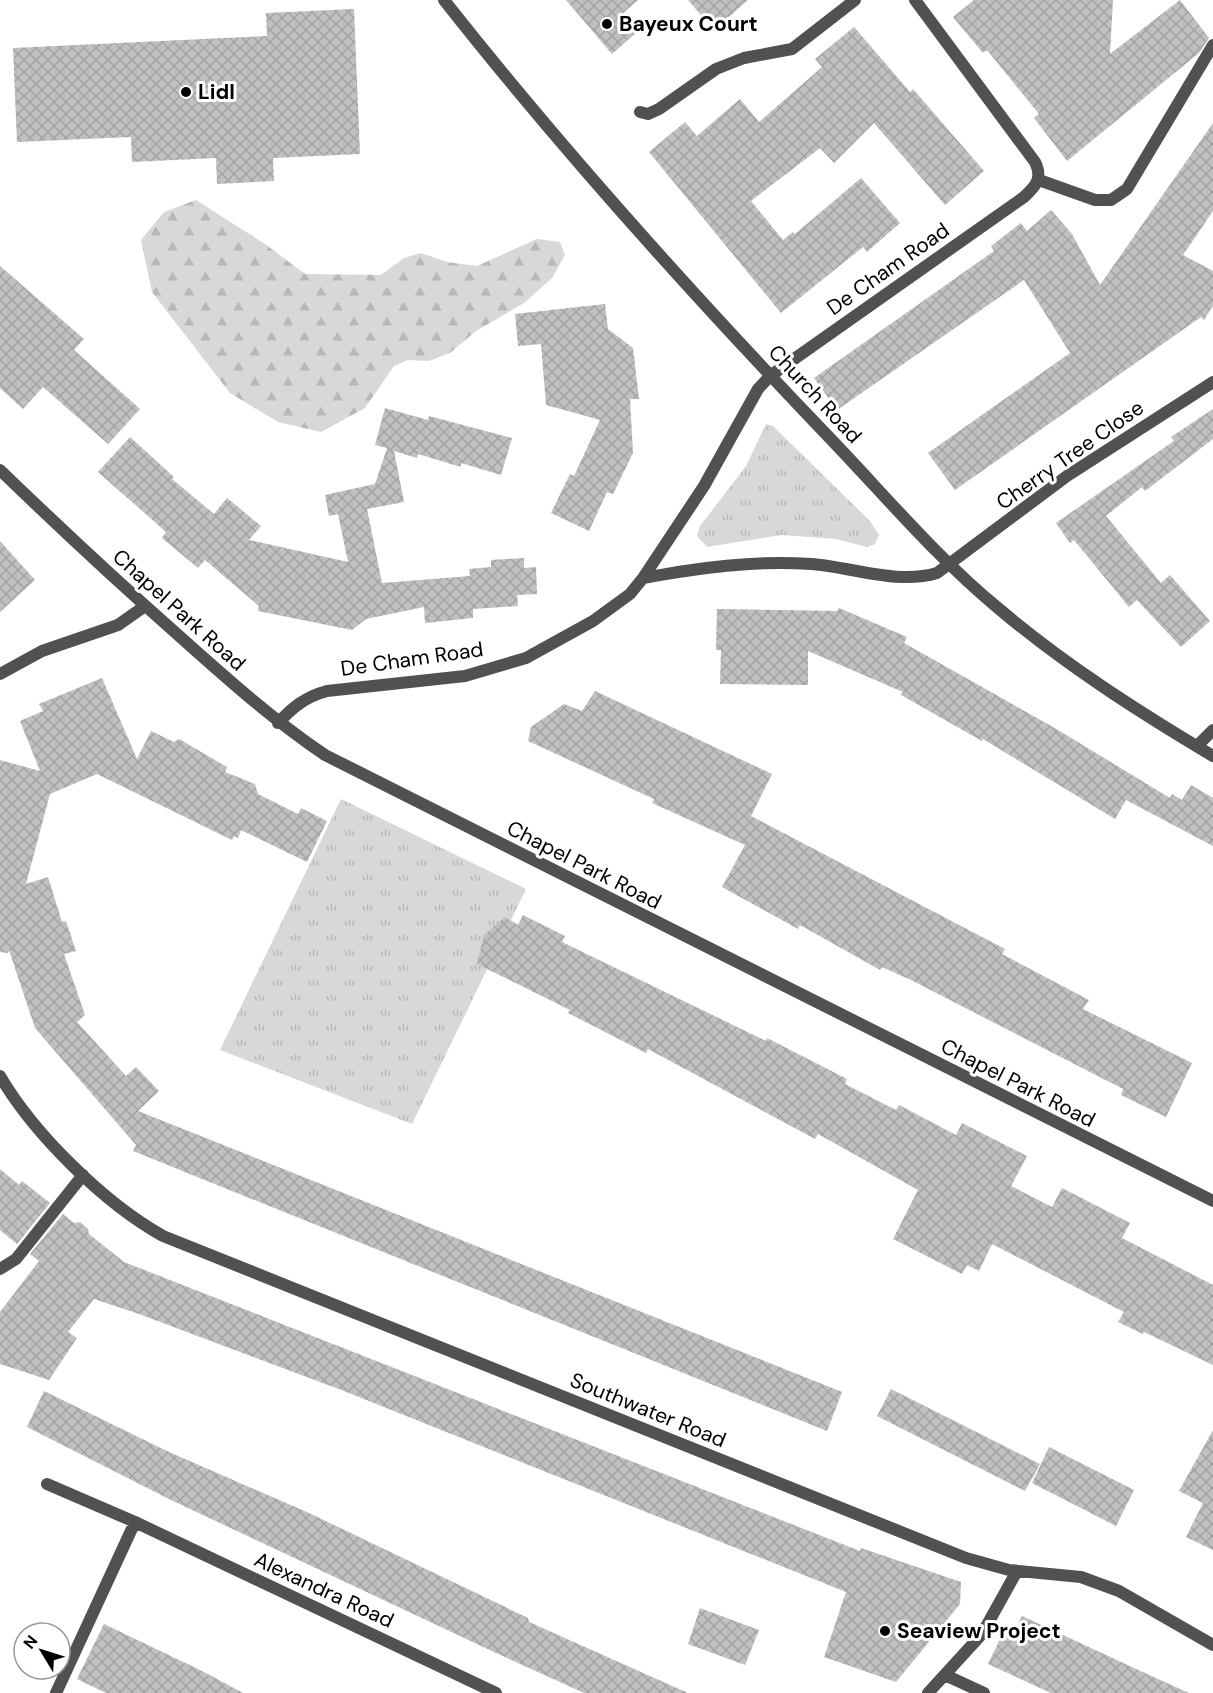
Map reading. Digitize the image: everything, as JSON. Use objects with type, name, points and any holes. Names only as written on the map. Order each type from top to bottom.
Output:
[{"type":"street","name":"Church Road","points":[[444,0],[592,179],[770,376],[951,565],[997,608],[1055,652],[1213,756]]},
{"type":"street","points":[[640,112],[648,114],[659,109],[724,66],[744,58],[792,49],[855,0]]},
{"type":"street","points":[[917,1],[1035,162],[1040,172],[1039,180],[1095,200],[1111,200],[1127,189],[1213,45]]},
{"type":"street","name":"De Cham Road","points":[[278,723],[295,705],[309,696],[327,691],[465,676],[526,658],[593,621],[630,594],[643,578],[704,486],[758,389],[770,376],[1024,197],[1039,180]]},
{"type":"street","name":"Cherry Tree Close","points":[[951,565],[1067,476],[1213,382]]},
{"type":"street","name":"Chapel Park Road","points":[[0,470],[87,555],[278,723],[324,755],[1213,1201]]},
{"type":"street","points":[[643,578],[704,567],[759,562],[812,564],[919,579],[951,565]]},
{"type":"street","points":[[0,674],[42,651],[118,625],[145,606]]},
{"type":"street","points":[[1197,746],[1213,730]]},
{"type":"street","points":[[0,1076],[41,1130],[83,1175],[16,1259],[0,1269]]},
{"type":"street","name":"Southwater Road","points":[[83,1175],[137,1221],[163,1236],[966,1558],[1017,1571],[1081,1577],[1119,1591],[1213,1645]]},
{"type":"street","name":"Alexandra Road","points":[[47,1484],[135,1522],[496,1693]]},
{"type":"street","points":[[56,1693],[135,1522]]},
{"type":"street","points":[[928,1693],[982,1634],[1017,1571]]},
{"type":"street","points":[[945,1675],[984,1693]]},
{"type":"green space","points":[[196,200],[265,244],[305,274],[381,275],[404,258],[421,253],[447,262],[477,266],[537,239],[560,242],[565,255],[552,278],[524,303],[476,331],[450,353],[429,361],[408,360],[394,366],[365,408],[321,432],[278,422],[230,393],[152,292],[141,240],[164,212]]},
{"type":"green space","points":[[766,424],[773,426],[870,521],[879,535],[875,544],[867,547],[836,539],[781,535],[707,547],[697,536],[700,526],[746,466]]},
{"type":"green space","points":[[341,799],[526,889],[412,1124],[220,1050]]},
{"type":"building","name":"Bayeux Court","points":[[566,0],[638,0],[621,15],[636,33],[612,54]]},
{"type":"building","name":"Bayeux Court","points":[[688,0],[748,0],[714,30]]},
{"type":"building","points":[[974,0],[1113,0],[1110,54],[1180,0],[1209,38],[1199,53],[1067,161],[1034,118],[1039,114],[987,50],[983,53],[953,17]]},
{"type":"building","name":"Lidl","points":[[354,9],[360,154],[273,158],[274,181],[217,184],[216,158],[132,162],[131,137],[17,142],[13,48],[267,36],[266,13]]},
{"type":"building","points":[[854,27],[910,92],[913,89],[984,171],[945,205],[874,123],[834,163],[820,148],[751,201],[783,240],[793,232],[795,234],[861,178],[900,223],[867,252],[863,247],[781,313],[649,152],[685,122],[697,136],[740,99],[759,122],[822,67],[815,59]]},
{"type":"building","points":[[1213,123],[1213,211],[1183,255],[1213,271],[1213,306],[1204,320],[1201,317],[955,490],[928,453],[1070,353],[1024,280],[837,410],[814,378],[994,251],[991,246],[1021,223],[1027,231],[1051,210],[1072,234],[1100,285]]},
{"type":"building","points":[[0,266],[84,339],[74,350],[140,409],[108,444],[43,387],[23,409],[0,388]]},
{"type":"building","points":[[605,304],[608,329],[633,348],[639,399],[630,399],[633,453],[613,494],[607,492],[589,531],[551,513],[570,474],[574,476],[600,420],[546,405],[541,344],[518,346],[515,314]]},
{"type":"building","points":[[385,408],[428,420],[429,416],[512,438],[501,475],[461,463],[461,467],[418,454],[417,458],[394,451],[404,502],[367,509],[382,583],[470,576],[469,569],[491,567],[491,560],[524,558],[524,568],[536,567],[537,594],[517,595],[518,606],[473,609],[473,618],[425,623],[424,607],[366,619],[352,630],[258,611],[259,606],[205,560],[198,568],[162,538],[166,532],[98,472],[130,437],[174,477],[172,479],[214,514],[227,498],[261,526],[249,540],[348,562],[338,514],[329,516],[325,495],[375,484],[387,448],[375,445]]},
{"type":"building","points":[[1213,409],[1213,439],[1145,491],[1142,487],[1106,516],[1161,583],[1170,575],[1210,621],[1181,647],[1137,600],[1129,607],[1074,540],[1070,543],[1056,523],[1174,441],[1171,437]]},
{"type":"building","points":[[0,541],[35,580],[0,612]]},
{"type":"building","points":[[839,608],[907,637],[904,643],[1053,727],[1170,798],[1172,794],[1182,800],[1191,785],[1213,798],[1213,846],[1126,800],[1115,819],[983,739],[982,741],[901,695],[903,692],[808,651],[808,685],[720,684],[721,650],[716,650],[717,609],[837,611]]},
{"type":"building","points":[[102,678],[137,759],[151,731],[174,742],[179,739],[227,767],[225,772],[255,784],[258,794],[298,814],[301,808],[327,821],[307,862],[241,830],[238,838],[234,836],[232,840],[97,774],[50,794],[26,884],[48,877],[62,922],[66,921],[76,951],[64,954],[85,1015],[77,1022],[126,1076],[136,1067],[159,1091],[138,1111],[842,1392],[827,1431],[133,1151],[136,1145],[35,1028],[9,950],[8,953],[0,952],[0,760],[40,771],[20,721],[43,711],[39,704]]},
{"type":"building","points":[[595,691],[772,774],[751,816],[1005,949],[1002,954],[1089,1000],[1083,1009],[1192,1063],[1166,1117],[1121,1095],[1123,1089],[911,980],[882,967],[880,970],[800,925],[798,929],[722,887],[745,845],[652,803],[654,799],[528,741],[531,727],[564,704],[582,711]]},
{"type":"building","points":[[523,915],[565,936],[562,942],[766,1041],[767,1038],[847,1079],[845,1084],[896,1110],[899,1105],[956,1135],[962,1123],[1027,1156],[1011,1186],[1052,1207],[1062,1188],[1130,1223],[1122,1238],[1213,1285],[1213,1365],[1118,1322],[1124,1312],[992,1244],[979,1271],[967,1265],[962,1274],[893,1239],[918,1190],[818,1134],[815,1139],[648,1049],[646,1053],[568,1013],[570,1010],[477,964],[484,935],[505,917],[518,925]]},
{"type":"building","points":[[0,1169],[19,1185],[22,1181],[50,1203],[17,1244],[0,1230]]},
{"type":"building","points":[[63,1214],[74,1223],[80,1222],[88,1229],[89,1234],[124,1262],[860,1551],[861,1548],[961,1582],[960,1604],[896,1682],[824,1657],[846,1592],[344,1391],[139,1314],[94,1299],[68,1332],[77,1338],[49,1380],[0,1364],[0,1312],[39,1261],[30,1254]]},
{"type":"building","points":[[891,1389],[1040,1464],[1025,1491],[877,1416]]},
{"type":"building","points":[[44,1391],[169,1452],[309,1513],[528,1618],[529,1622],[688,1693],[584,1693],[494,1652],[171,1500],[27,1427]]},
{"type":"building","points":[[1213,1430],[1213,1550],[1186,1537],[1203,1503],[1179,1491]]},
{"type":"building","points":[[1049,1447],[1134,1490],[1116,1526],[1032,1483]]},
{"type":"building","points":[[700,1608],[759,1630],[745,1665],[688,1644]]},
{"type":"building","points":[[1022,1616],[1189,1693],[1051,1693],[988,1664],[1004,1631],[1013,1635]]},
{"type":"building","points":[[104,1624],[243,1693],[106,1693],[77,1679]]},
{"type":"place","name":"Bayeux Court","points":[[607,24]]},
{"type":"place","name":"Lidl","points":[[186,92]]},
{"type":"place","name":"Seaview Project","points":[[885,1631]]}]
